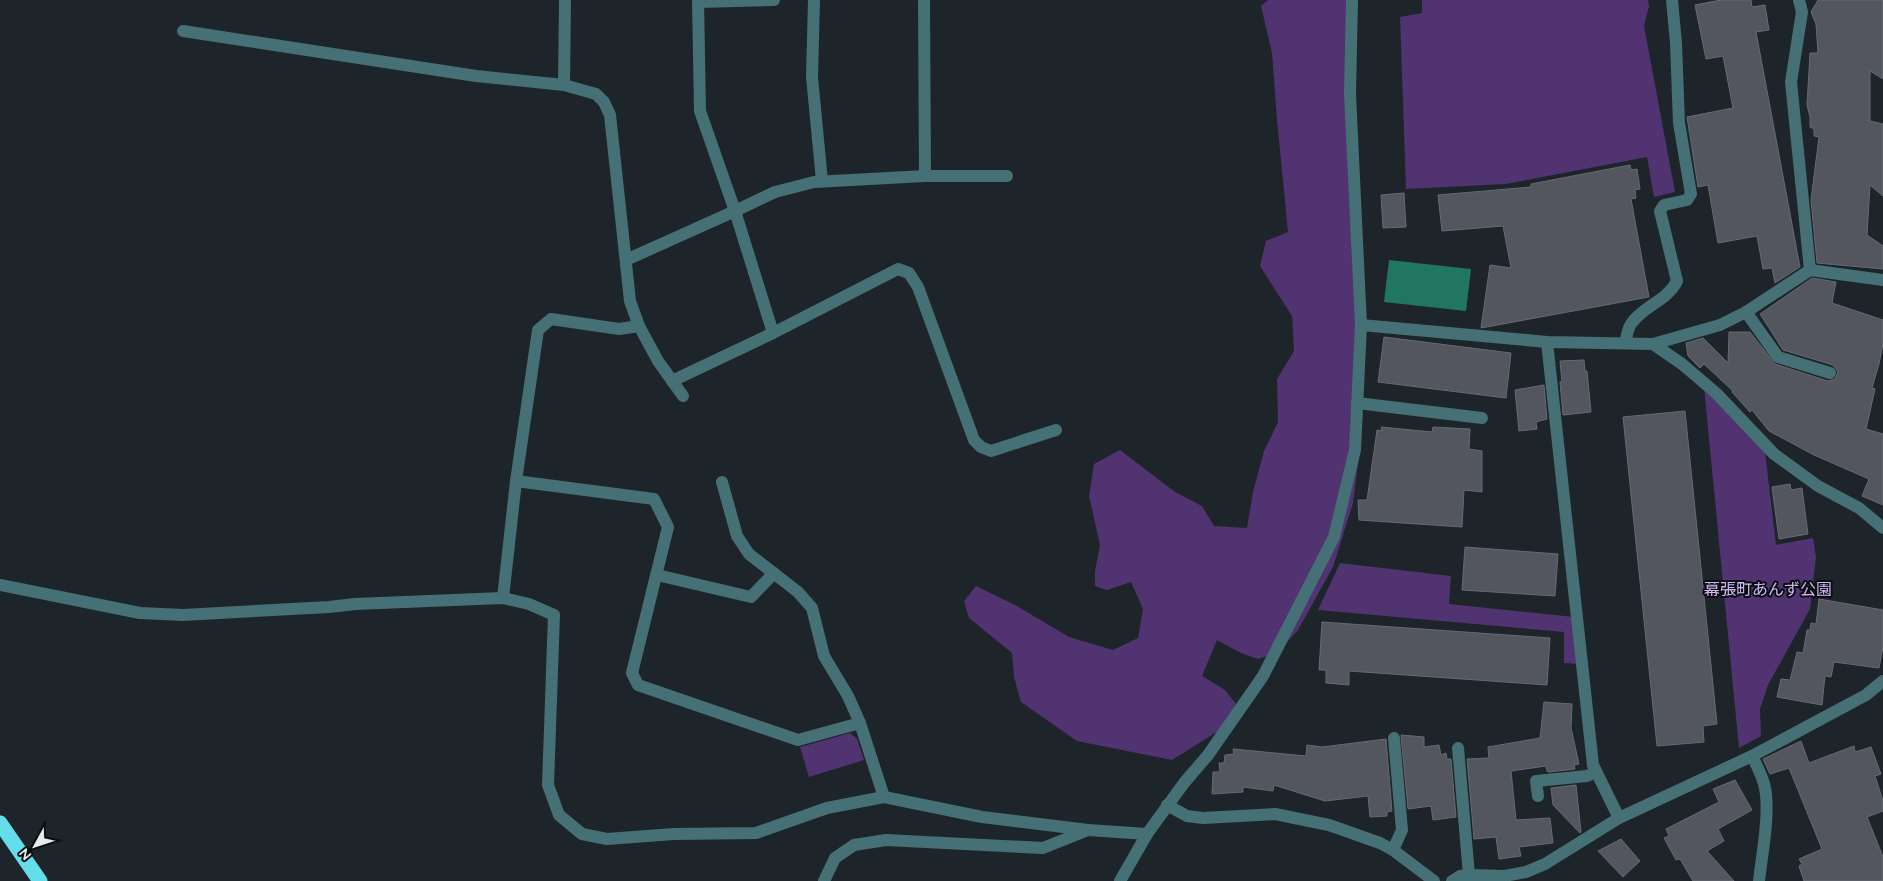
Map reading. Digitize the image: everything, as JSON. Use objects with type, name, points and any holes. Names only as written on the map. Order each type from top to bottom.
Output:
[{"type":"highway","points":[[0,823],[40,881]]},
{"type":"street","points":[[564,85],[565,0]]},
{"type":"street","points":[[773,333],[735,211],[700,111],[698,1],[774,0]]},
{"type":"street","points":[[814,0],[812,77],[822,181]]},
{"type":"street","points":[[924,0],[925,176]]},
{"type":"street","points":[[1120,881],[1147,834],[1208,755],[1263,676],[1334,537],[1355,450],[1361,326],[1350,94],[1352,0]]},
{"type":"street","points":[[1625,343],[1630,326],[1638,316],[1672,290],[1677,281],[1660,211],[1664,205],[1687,200],[1691,194],[1679,123],[1676,43],[1672,0]]},
{"type":"street","points":[[1799,0],[1802,12],[1791,82],[1810,270]]},
{"type":"street","points":[[183,31],[476,76],[564,85],[596,94],[604,102],[608,111],[630,301],[639,326],[658,361],[683,396]]},
{"type":"street","points":[[626,260],[775,192],[814,182],[925,176],[1007,176]]},
{"type":"street","points":[[672,381],[773,333],[898,269],[909,272],[918,287],[974,440],[981,447],[991,451],[1056,430]]},
{"type":"street","points":[[1361,326],[1547,342],[1653,344],[1720,324],[1746,312],[1810,270],[1883,280]]},
{"type":"street","points":[[1746,312],[1778,357],[1830,373]]},
{"type":"street","points":[[503,598],[516,481],[538,330],[551,319],[620,329],[639,326]]},
{"type":"street","points":[[1547,342],[1593,765],[1619,818]]},
{"type":"street","points":[[1653,344],[1682,364],[1716,393],[1774,454],[1818,486],[1859,508],[1883,528]]},
{"type":"street","points":[[1357,403],[1482,418]]},
{"type":"street","points":[[516,481],[654,500],[668,527],[632,672],[638,685],[798,740],[860,723]]},
{"type":"street","points":[[722,482],[737,536],[750,554],[798,592],[812,608],[824,656],[848,696],[860,723],[884,797]]},
{"type":"street","points":[[657,575],[751,597],[774,573]]},
{"type":"street","points":[[0,585],[140,613],[183,615],[355,604],[503,598],[529,604],[554,615],[548,785],[559,815],[582,834],[607,839],[674,834],[756,833],[827,808],[884,797],[982,817],[1088,830],[1147,834]]},
{"type":"street","points":[[1452,881],[1460,876],[1468,875],[1505,876],[1526,872],[1545,864],[1619,818],[1752,756],[1866,695],[1883,681]]},
{"type":"street","points":[[1393,850],[1402,830],[1394,738]]},
{"type":"street","points":[[1458,748],[1468,875]]},
{"type":"street","points":[[1752,756],[1765,789],[1766,813],[1759,881]]},
{"type":"street","points":[[1538,796],[1536,782],[1587,776],[1596,772]]},
{"type":"street","points":[[1167,806],[1187,816],[1194,817],[1264,814],[1285,816],[1329,825],[1393,850],[1434,881]]},
{"type":"street","points":[[824,881],[835,858],[854,845],[886,840],[1044,848],[1088,830]]},
{"type":"green space","points":[[1268,0],[1347,0],[1361,440],[1353,503],[1333,567],[1298,630],[1277,653],[1258,659],[1241,653],[1217,640],[1202,676],[1225,690],[1236,704],[1223,728],[1172,760],[1077,741],[1021,702],[1014,677],[1012,653],[969,618],[964,601],[976,586],[1015,605],[1069,637],[1113,650],[1138,638],[1143,609],[1131,582],[1107,590],[1095,586],[1095,571],[1100,545],[1089,496],[1094,464],[1120,450],[1175,492],[1202,506],[1214,526],[1247,528],[1253,492],[1264,451],[1278,422],[1277,379],[1294,351],[1292,316],[1260,266],[1266,241],[1288,232],[1272,53],[1261,6]]},
{"type":"green space","points":[[1422,0],[1648,0],[1649,6],[1644,26],[1675,192],[1654,197],[1647,157],[1506,184],[1406,189],[1400,17],[1422,13]]},
{"type":"green space","name":"幕張町あんず公園","points":[[1704,387],[1765,452],[1776,545],[1813,538],[1816,557],[1810,609],[1768,685],[1760,709],[1761,736],[1739,748]]},
{"type":"green space","points":[[1340,563],[1451,576],[1449,604],[1574,617],[1578,664],[1564,663],[1564,632],[1318,610]]},
{"type":"green space","points":[[850,733],[857,739],[864,760],[809,777],[800,747]]},
{"type":"shaded area","points":[[1389,260],[1471,269],[1466,311],[1384,302]]},
{"type":"building","points":[[1721,0],[1751,0],[1752,7],[1765,5],[1769,30],[1756,32],[1800,267],[1775,283],[1772,268],[1763,269],[1757,236],[1718,243],[1708,185],[1698,187],[1687,117],[1733,108],[1723,56],[1706,59],[1695,5]]},
{"type":"building","points":[[1818,0],[1883,0],[1883,79],[1870,71],[1870,121],[1883,124],[1883,196],[1870,185],[1867,235],[1883,246],[1883,269],[1817,263],[1811,200],[1819,137],[1814,136],[1814,129],[1810,127],[1807,105],[1810,53],[1818,53],[1816,24],[1811,12]]},
{"type":"building","points":[[1630,165],[1631,170],[1637,169],[1640,189],[1635,190],[1636,198],[1631,199],[1649,297],[1481,328],[1490,265],[1511,268],[1503,226],[1442,231],[1438,195],[1531,187],[1531,184]]},
{"type":"building","points":[[1404,193],[1406,227],[1383,228],[1381,195]]},
{"type":"building","points":[[1812,278],[1836,282],[1832,303],[1883,320],[1883,344],[1872,388],[1875,389],[1866,429],[1883,434],[1883,505],[1862,496],[1869,479],[1814,455],[1769,431],[1752,410],[1750,412],[1733,391],[1704,364],[1700,368],[1688,356],[1686,343],[1703,338],[1728,363],[1729,332],[1750,332],[1775,364],[1828,381],[1835,379],[1838,372],[1833,365],[1783,350],[1760,314]]},
{"type":"building","points":[[1384,337],[1511,353],[1506,398],[1378,382]]},
{"type":"building","points":[[1584,360],[1585,371],[1587,371],[1591,412],[1563,415],[1560,361]]},
{"type":"building","points":[[1544,385],[1547,419],[1536,422],[1537,429],[1519,431],[1515,390]]},
{"type":"building","points":[[1685,411],[1717,724],[1703,726],[1704,742],[1657,746],[1623,417]]},
{"type":"building","points":[[1381,427],[1432,432],[1433,427],[1470,429],[1469,449],[1482,451],[1482,492],[1464,490],[1462,527],[1359,520],[1358,500],[1367,500],[1377,430],[1382,431]]},
{"type":"building","points":[[1790,484],[1791,490],[1802,488],[1808,534],[1779,539],[1772,487]]},
{"type":"building","points":[[1465,547],[1558,554],[1555,596],[1462,590]]},
{"type":"building","points":[[1819,599],[1883,610],[1883,647],[1879,668],[1834,662],[1831,677],[1825,676],[1822,705],[1777,697],[1781,679],[1790,680],[1797,652],[1803,653],[1807,630],[1810,630],[1811,623],[1816,624]]},
{"type":"building","points":[[1322,622],[1550,638],[1547,685],[1349,671],[1349,685],[1326,683],[1326,670],[1319,670]]},
{"type":"building","points":[[1544,702],[1572,704],[1571,728],[1579,764],[1574,765],[1575,769],[1549,772],[1546,766],[1511,771],[1516,820],[1550,818],[1553,843],[1519,847],[1521,856],[1499,859],[1496,837],[1474,839],[1467,759],[1489,758],[1488,747],[1540,738]]},
{"type":"building","points":[[1401,735],[1424,737],[1424,747],[1439,745],[1441,755],[1446,753],[1447,759],[1451,759],[1456,817],[1433,820],[1431,806],[1408,809]]},
{"type":"building","points":[[1386,739],[1392,811],[1387,812],[1387,816],[1370,817],[1368,796],[1325,801],[1274,785],[1273,791],[1243,787],[1243,792],[1212,794],[1213,772],[1220,772],[1219,763],[1224,763],[1225,755],[1234,754],[1233,749],[1306,756],[1307,745],[1322,747]]},
{"type":"building","points":[[1801,741],[1809,763],[1854,746],[1855,752],[1871,747],[1881,774],[1875,776],[1883,801],[1883,811],[1867,817],[1883,857],[1883,881],[1804,881],[1799,866],[1802,864],[1799,859],[1822,849],[1789,768],[1770,774],[1763,759]]},
{"type":"building","points":[[1735,780],[1752,810],[1718,829],[1724,841],[1707,851],[1734,881],[1693,881],[1680,859],[1676,860],[1664,838],[1669,836],[1666,829],[1719,802],[1713,789]]},
{"type":"building","points":[[1576,785],[1580,833],[1553,805],[1551,788]]},
{"type":"building","points":[[1621,839],[1640,861],[1623,877],[1598,851]]}]
